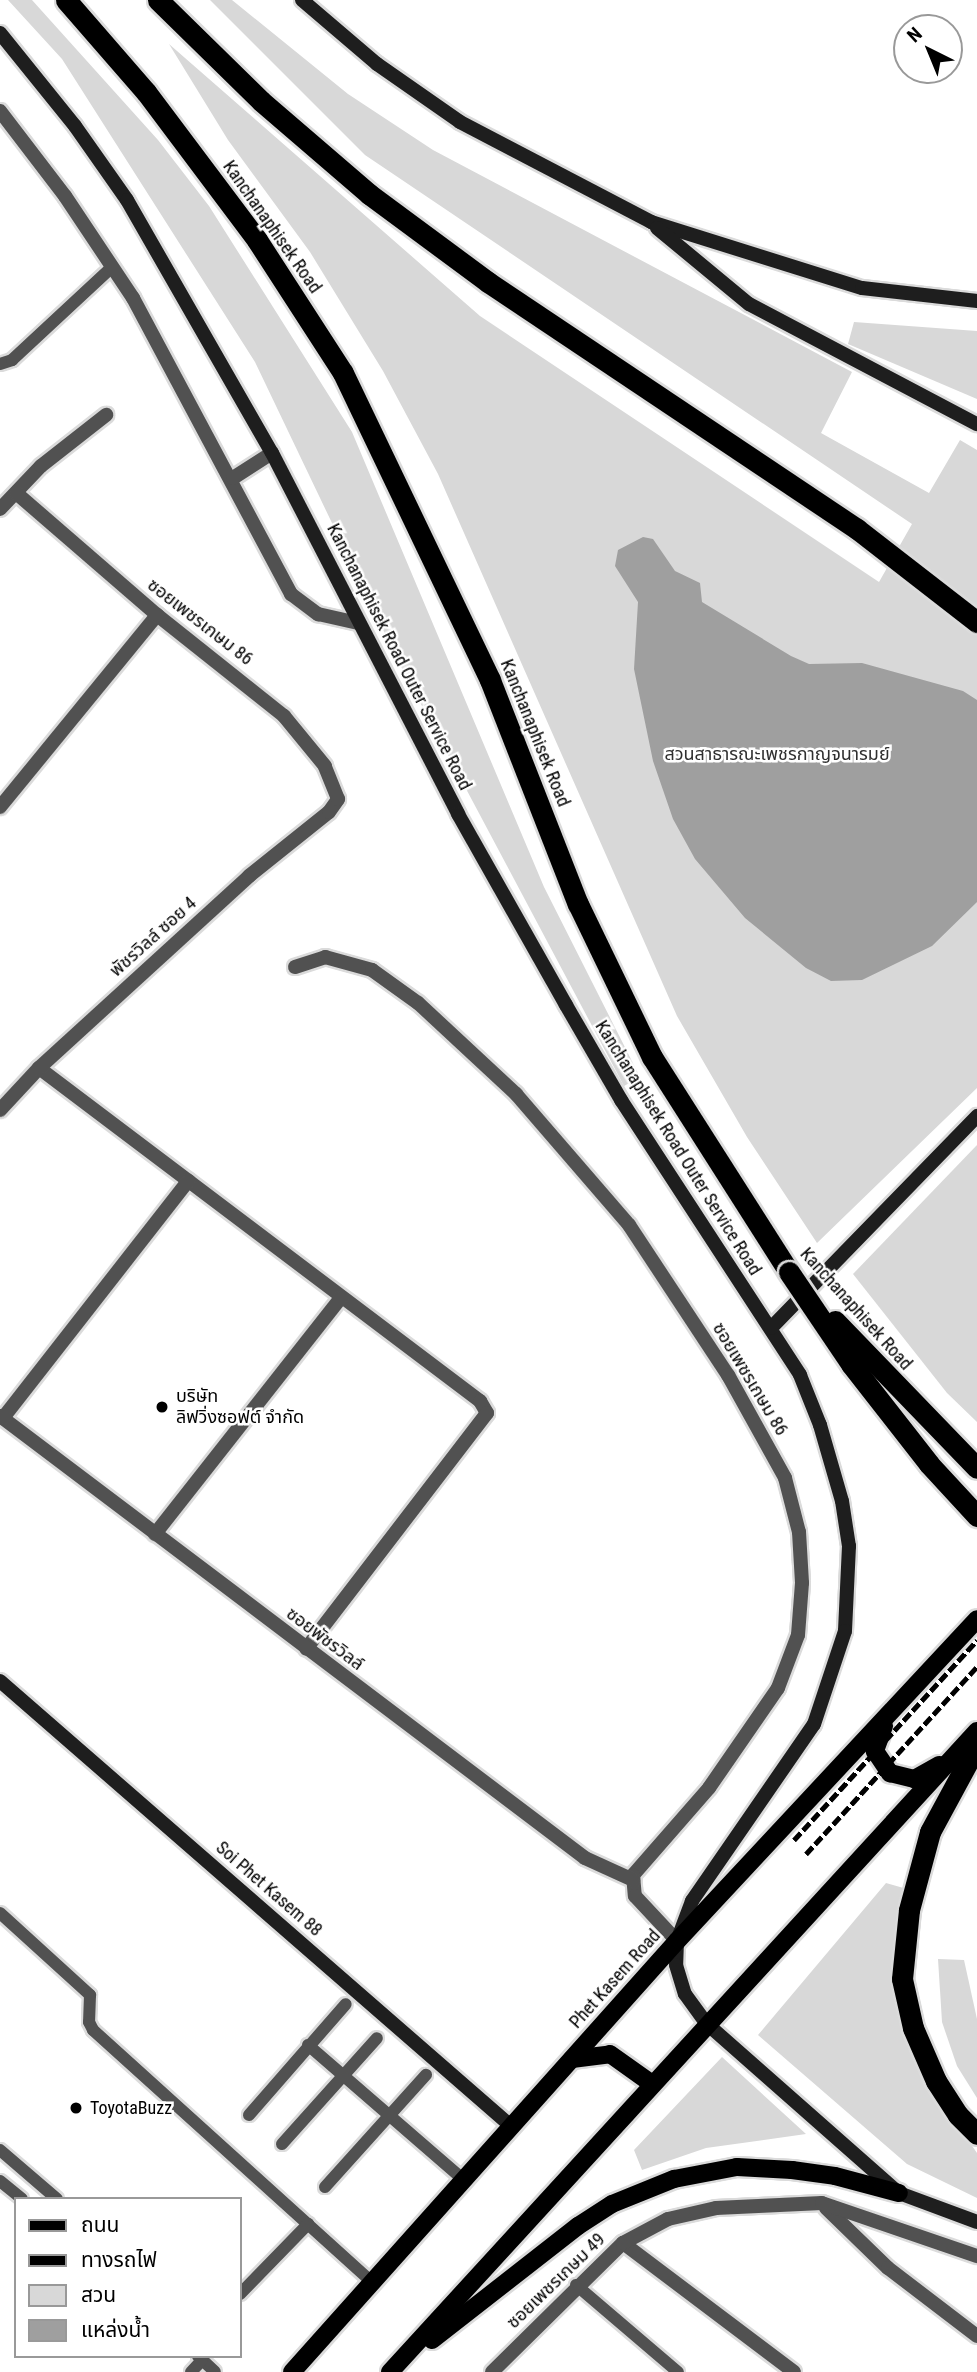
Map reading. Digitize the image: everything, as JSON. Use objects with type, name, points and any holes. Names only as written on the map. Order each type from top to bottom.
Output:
[{"type":"highway","name":"Kanchanaphisek Road","points":[[66,0],[146,92],[250,229],[343,373],[490,680],[578,904],[652,1057],[789,1272],[977,1468]]},
{"type":"highway","points":[[158,0],[261,101],[369,194],[488,282],[857,529],[977,622]]},
{"type":"highway","points":[[789,1272],[851,1364],[929,1464],[977,1516]]},
{"type":"highway","points":[[977,1745],[965,1759],[930,1832],[909,1910],[902,1979],[913,2028],[936,2081],[958,2115],[977,2134]]},
{"type":"main road","points":[[302,0],[377,64],[460,122],[651,222],[862,288],[977,301]]},
{"type":"main road","name":"Kanchanaphisek Road Outer Service Road","points":[[0,33],[75,125],[127,200],[272,453],[458,814],[566,1005],[621,1100],[800,1375],[820,1425],[842,1502],[849,1546],[845,1631],[814,1724],[706,1878],[677,1941],[676,1965],[685,1994],[706,2023],[899,2193],[977,2222]]},
{"type":"main road","points":[[651,222],[749,304],[977,424]]},
{"type":"main road","points":[[771,1328],[977,1116]]},
{"type":"main road","name":"Phet Kasem Road","points":[[292,2372],[677,1941],[977,1619]]},
{"type":"main road","name":"Soi Phet Kasem 88","points":[[0,1681],[512,2127]]},
{"type":"main road","points":[[897,1707],[876,1740],[879,1761],[890,1773],[914,1779],[955,1756]]},
{"type":"main road","points":[[392,2372],[706,2023],[977,1731]]},
{"type":"main road","points":[[572,2059],[610,2054],[652,2084]]},
{"type":"main road","points":[[392,2372],[578,2226],[612,2204],[674,2179],[737,2167],[792,2170],[835,2176],[899,2193]]},
{"type":"street","points":[[0,111],[112,267],[233,478],[291,594],[318,614],[358,623]]},
{"type":"street","points":[[0,509],[41,466],[106,415]]},
{"type":"street","points":[[233,478],[272,453]]},
{"type":"street","name":"ซอยเพชรเกษม 86","points":[[16,493],[157,615],[284,716],[325,766],[338,799]]},
{"type":"street","points":[[0,807],[157,615]]},
{"type":"street","name":"พัชรวิลล์ ซอย 4","points":[[0,1110],[39,1068],[248,876],[329,811],[338,799]]},
{"type":"street","name":"ซอยเพชรเกษม 86","points":[[295,967],[324,957],[372,970],[418,1003],[516,1094],[629,1225],[729,1375],[785,1478],[799,1532],[802,1583],[798,1635],[778,1688],[747,1740],[642,1862],[633,1881]]},
{"type":"street","points":[[39,1068],[480,1401],[487,1413],[306,1649]]},
{"type":"street","points":[[1,1417],[188,1181]]},
{"type":"street","points":[[155,1534],[341,1298]]},
{"type":"street","name":"ซอยพัชรวิลล์","points":[[1,1417],[585,1858],[633,1881]]},
{"type":"street","points":[[633,1881],[635,1896],[677,1941]]},
{"type":"street","points":[[822,2203],[888,2268],[977,2336]]},
{"type":"street","name":"ซอยเพชรเกษม 49","points":[[492,2372],[576,2285],[623,2243],[668,2219],[716,2207],[822,2203],[977,2256]]},
{"type":"street","points":[[623,2243],[794,2372]]},
{"type":"lane","points":[[0,364],[12,360],[112,267]]},
{"type":"lane","points":[[0,1913],[90,1995],[89,2022],[93,2030],[372,2282]]},
{"type":"lane","points":[[249,2115],[346,2004]]},
{"type":"lane","points":[[282,2144],[377,2038]]},
{"type":"lane","points":[[308,2045],[464,2180]]},
{"type":"lane","points":[[325,2187],[426,2075]]},
{"type":"lane","points":[[0,2150],[55,2197]]},
{"type":"lane","points":[[0,2180],[20,2197]]},
{"type":"lane","points":[[242,2292],[308,2224]]},
{"type":"lane","points":[[576,2285],[678,2372]]},
{"type":"lane","points":[[191,2372],[200,2358],[215,2372]]},
{"type":"green space","points":[[8,0],[32,0],[158,140],[209,206],[352,432],[544,887],[640,1077],[624,1086],[397,659],[255,362],[62,59]]},
{"type":"green space","name":"สวนสาธารณะเพชรกาญจนารมย์","points":[[210,0],[232,0],[348,94],[433,150],[852,372],[821,433],[929,493],[960,440],[977,450],[977,1088],[817,1243],[747,1137],[677,1016],[438,474],[383,371],[310,252],[228,140],[169,44],[480,316],[879,582],[912,524],[365,155]]},
{"type":"green space","points":[[854,322],[977,331],[977,399],[848,344]]},
{"type":"green space","points":[[977,1145],[977,1422],[947,1393],[853,1274]]},
{"type":"green space","points":[[886,1883],[907,1889],[902,2014],[919,2069],[977,2153],[977,2198],[907,2164],[758,2035]]},
{"type":"green space","points":[[938,1959],[964,1960],[977,2019],[977,2098],[957,2066],[942,2022]]},
{"type":"green space","points":[[722,2057],[806,2134],[706,2148],[642,2170],[634,2150]]},
{"type":"water","points":[[643,537],[653,539],[675,571],[700,583],[702,602],[791,656],[809,664],[862,663],[963,691],[977,700],[977,902],[932,946],[862,980],[831,981],[806,968],[745,918],[695,859],[673,819],[653,761],[634,669],[638,602],[615,566],[618,550]]},
{"type":"railway","points":[[794,1840],[977,1640]]},
{"type":"railway","points":[[806,1854],[977,1667]]},
{"type":"place","name":"บริษัท ลิฟวิ่งซอฟต์ จำกัด","points":[[162,1407]]},
{"type":"place","name":"ToyotaBuzz","points":[[76,2108]]}]
